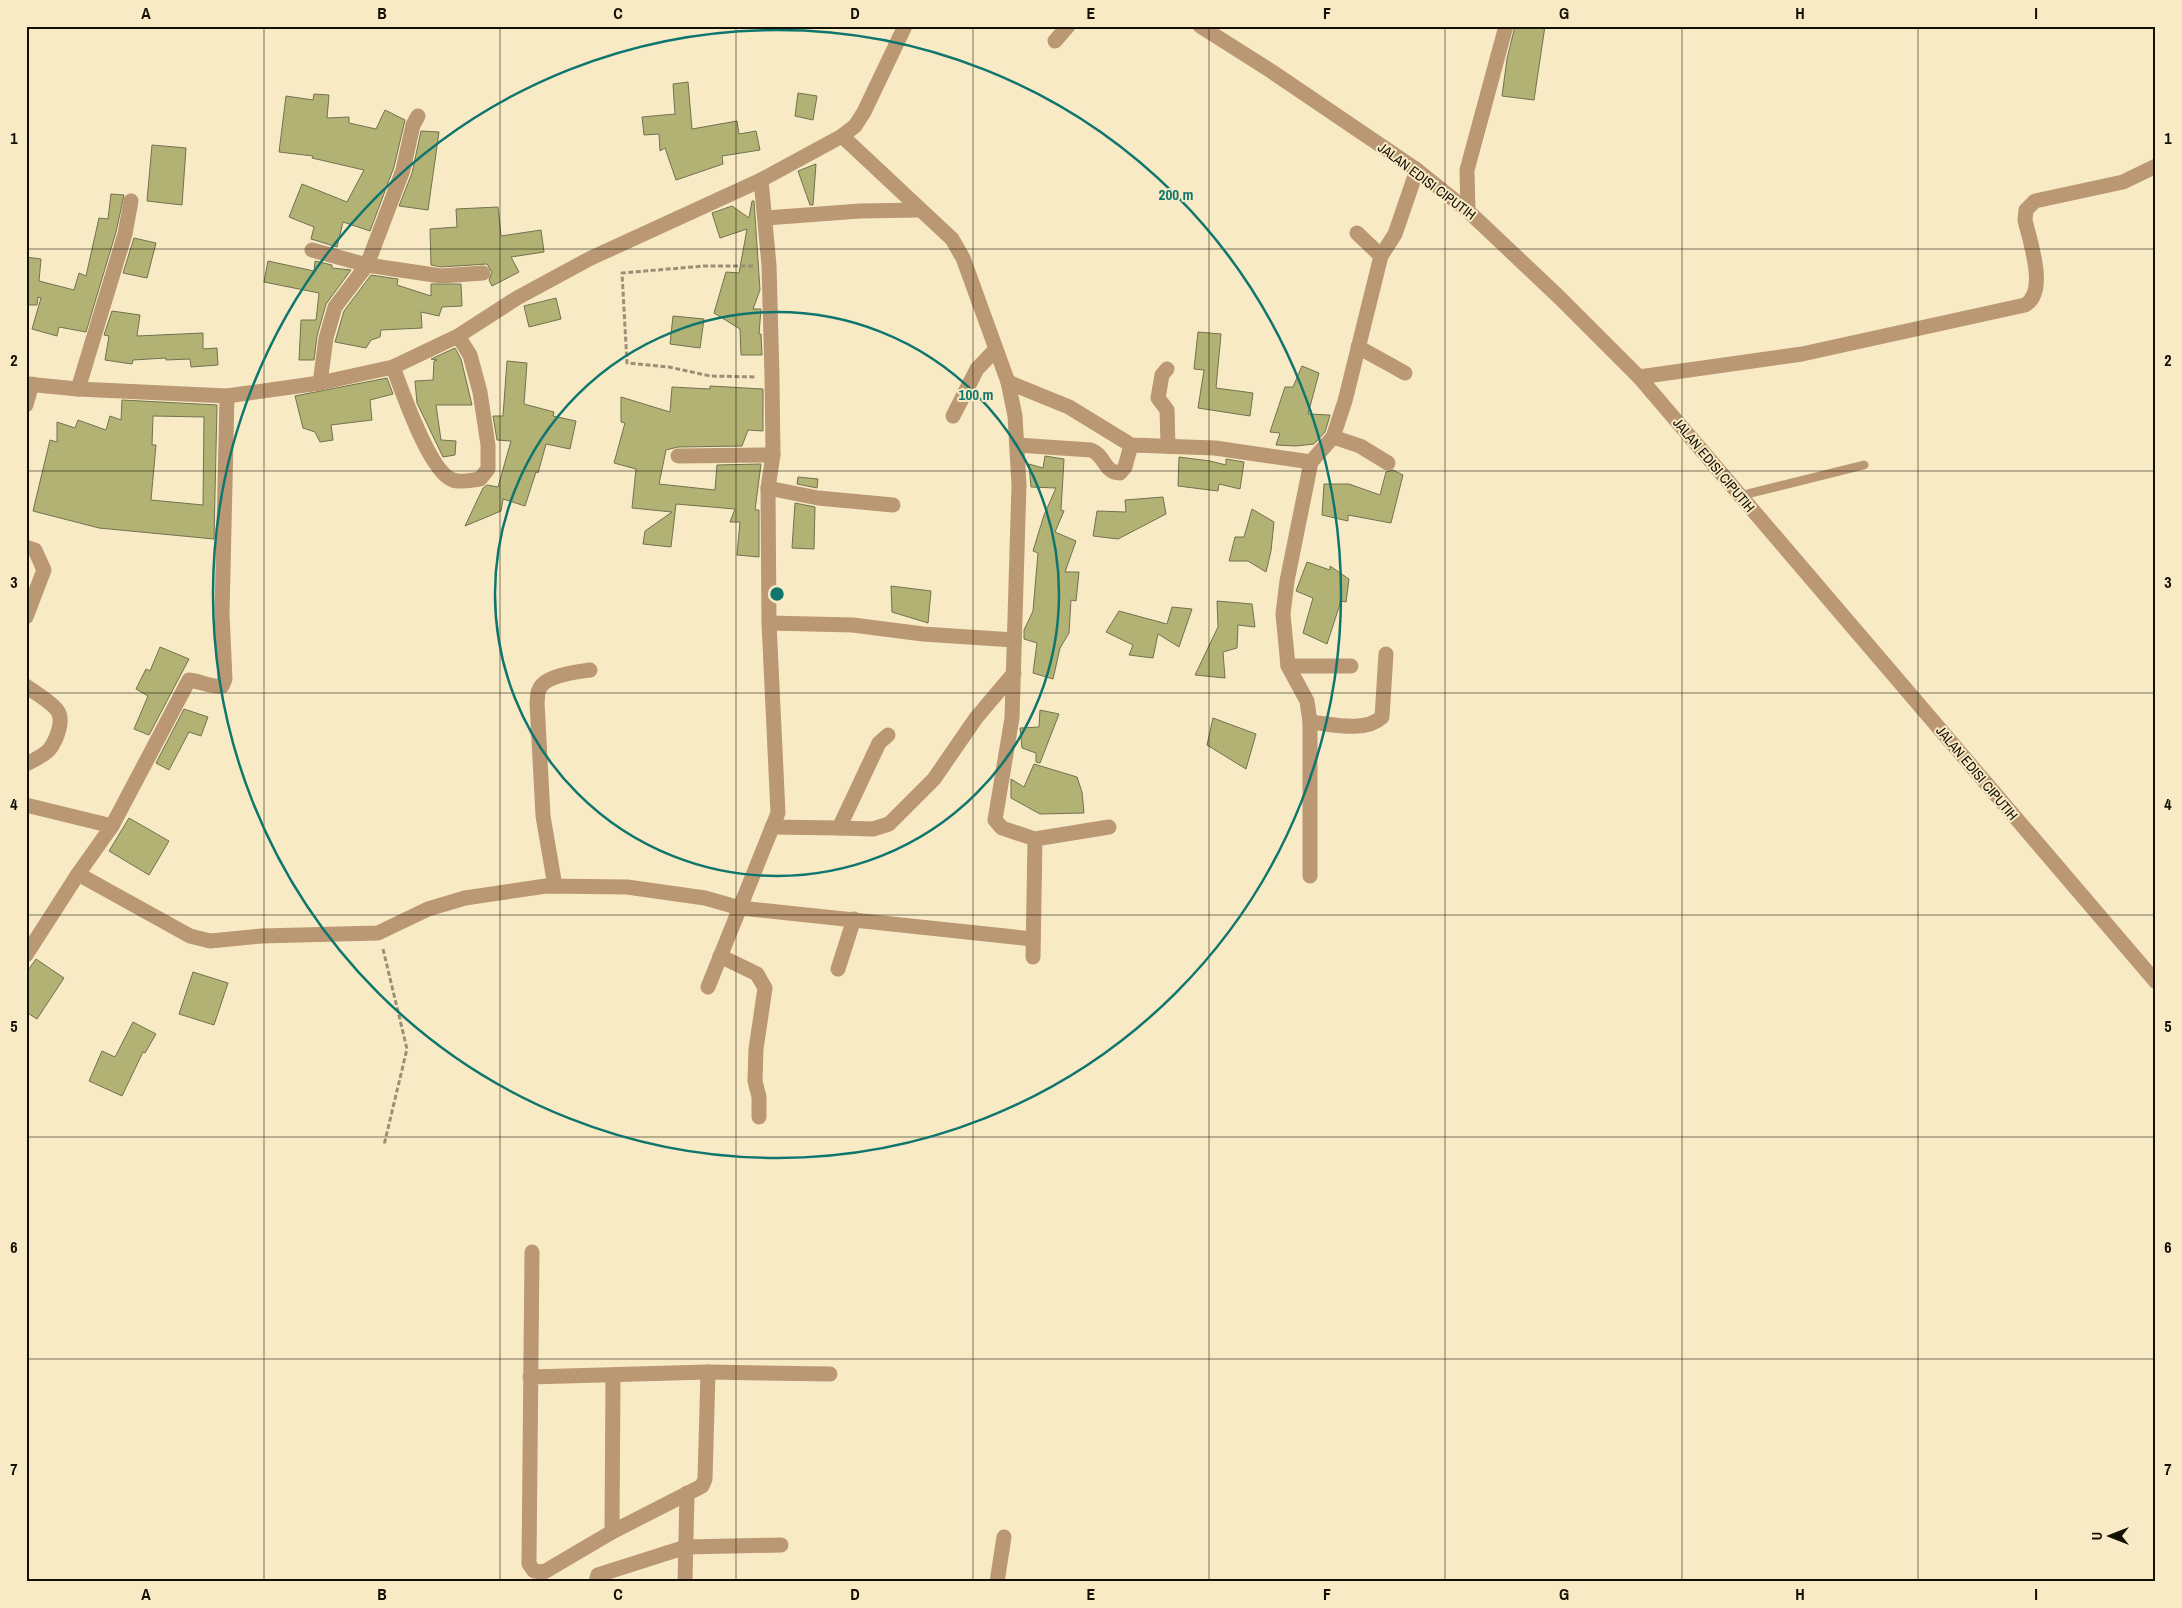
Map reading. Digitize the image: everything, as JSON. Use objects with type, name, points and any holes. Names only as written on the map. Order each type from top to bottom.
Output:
[{"type":"street","points":[[26,405],[29,384],[78,389],[227,396],[320,382],[393,367],[458,336],[517,298],[591,258],[761,180],[842,136],[855,126],[864,112],[904,26]]},
{"type":"street","points":[[1055,41],[1068,26]]},
{"type":"street","name":"JALAN EDISI CIPUTIH","points":[[1200,26],[1271,71],[1417,170],[1468,211],[1560,298],[1639,377],[2156,982]]},
{"type":"street","points":[[1468,211],[1467,170],[1506,26]]},
{"type":"street","points":[[320,382],[326,338],[334,307],[367,265],[402,170],[412,125],[418,116]]},
{"type":"street","points":[[842,136],[952,239],[963,258],[1008,382],[1015,416],[1019,485],[1014,673],[1012,718],[995,820],[1002,828],[1035,839],[1109,827]]},
{"type":"street","points":[[1639,377],[1802,354],[2025,305],[2035,296],[2038,284],[2025,220],[2026,210],[2035,201],[2123,182],[2156,166]]},
{"type":"street","points":[[1310,876],[1310,722],[1307,701],[1288,666],[1283,614],[1287,581],[1311,462],[1333,437],[1345,401],[1381,256],[1395,234],[1417,170]]},
{"type":"street","points":[[708,987],[778,813],[769,623],[768,488],[773,455],[769,265],[761,180]]},
{"type":"street","points":[[78,389],[125,234],[132,201]]},
{"type":"street","points":[[766,218],[860,211],[920,210]]},
{"type":"street","points":[[1357,233],[1381,256]]},
{"type":"street","points":[[312,250],[367,265],[441,276],[483,273]]},
{"type":"street","points":[[393,367],[431,459],[442,474],[454,481],[480,480],[488,469],[488,445],[470,355],[458,336]]},
{"type":"street","points":[[1358,347],[1405,373]]},
{"type":"street","points":[[953,416],[977,369],[996,350]]},
{"type":"street","points":[[1167,369],[1162,375],[1158,398],[1167,410],[1168,446]]},
{"type":"street","points":[[1008,382],[1069,407],[1132,445],[1215,448],[1311,462]]},
{"type":"street","points":[[26,955],[78,874],[112,826],[189,680],[200,680],[217,687],[222,686],[225,679],[222,614],[227,396]]},
{"type":"street","points":[[1333,437],[1360,446],[1388,463]]},
{"type":"street","points":[[1017,446],[1091,450],[1100,455],[1111,472],[1120,473],[1125,467],[1132,445]]},
{"type":"street","points":[[678,456],[773,455]]},
{"type":"street","points":[[768,488],[818,498],[893,505]]},
{"type":"street","points":[[26,547],[35,550],[44,570],[26,617]]},
{"type":"street","points":[[769,623],[853,625],[922,634],[1014,640]]},
{"type":"street","points":[[1310,722],[1366,726],[1376,723],[1382,717],[1386,654]]},
{"type":"street","points":[[1288,666],[1351,666]]},
{"type":"street","points":[[555,886],[543,816],[537,702],[539,689],[547,680],[569,673],[590,670]]},
{"type":"street","points":[[772,827],[873,829],[890,824],[934,779],[976,718],[1014,673]]},
{"type":"street","points":[[26,686],[57,710],[60,717],[60,727],[50,749],[26,764]]},
{"type":"street","points":[[839,828],[878,743],[888,735]]},
{"type":"street","points":[[26,805],[112,826]]},
{"type":"street","points":[[1033,957],[1035,839]]},
{"type":"street","points":[[78,874],[190,936],[210,941],[261,936],[378,933],[428,909],[465,898],[555,886],[626,887],[705,898],[740,908],[1033,939]]},
{"type":"street","points":[[838,970],[854,919]]},
{"type":"street","points":[[720,956],[757,974],[765,988],[756,1049],[755,1081],[759,1097],[759,1117]]},
{"type":"street","points":[[532,1252],[529,1564],[534,1571],[544,1572],[612,1532],[702,1486],[705,1478],[708,1372]]},
{"type":"street","points":[[530,1377],[708,1372],[830,1374]]},
{"type":"street","points":[[612,1532],[613,1375]]},
{"type":"street","points":[[685,1582],[687,1494]]},
{"type":"street","points":[[997,1582],[1004,1537]]},
{"type":"street","points":[[596,1582],[598,1574],[610,1569],[686,1547],[781,1545]]},
{"type":"lane","points":[[1739,496],[1864,465]]},
{"type":"path","points":[[769,265],[704,266],[622,273],[627,363],[669,367],[710,376],[772,377]]},
{"type":"path","points":[[378,933],[385,953],[407,1049],[384,1145]]},
{"type":"building","points":[[1515,26],[1545,26],[1534,100],[1502,96],[1507,59]]},
{"type":"building","points":[[688,82],[692,129],[737,121],[739,134],[756,131],[760,150],[722,156],[723,164],[676,180],[665,148],[660,151],[659,134],[644,135],[642,117],[675,114],[673,84]]},
{"type":"building","points":[[798,93],[817,96],[813,120],[795,116]]},
{"type":"building","points":[[314,94],[329,95],[327,118],[349,117],[349,123],[376,129],[385,110],[405,120],[394,167],[370,231],[343,222],[337,247],[311,239],[314,227],[289,217],[302,184],[347,202],[364,170],[312,158],[313,156],[279,152],[286,96],[313,100]]},
{"type":"building","points":[[421,131],[439,132],[428,210],[399,206],[412,173]]},
{"type":"building","points":[[152,145],[186,148],[182,205],[147,201]]},
{"type":"building","points":[[816,164],[813,205],[810,205],[798,171]]},
{"type":"building","points":[[111,194],[124,195],[116,232],[86,332],[59,327],[57,336],[32,329],[41,298],[38,297],[37,305],[26,305],[26,257],[41,259],[39,281],[74,290],[79,273],[86,276],[99,218],[108,219]]},
{"type":"building","points":[[752,201],[754,201],[760,290],[753,309],[761,309],[759,334],[761,334],[762,355],[741,355],[740,329],[714,313],[726,272],[739,273],[747,229],[720,238],[712,213],[732,206],[749,218]]},
{"type":"building","points":[[498,207],[501,236],[541,230],[544,252],[511,257],[519,272],[492,286],[489,280],[492,272],[487,264],[441,267],[431,265],[430,229],[457,227],[456,209]]},
{"type":"building","points":[[134,238],[156,243],[147,278],[123,273]]},
{"type":"building","points":[[268,261],[314,271],[315,261],[332,265],[332,268],[351,270],[326,304],[317,336],[314,360],[299,360],[301,320],[316,320],[319,293],[264,282]]},
{"type":"building","points":[[371,275],[398,279],[397,285],[431,296],[431,284],[461,284],[462,306],[442,307],[439,316],[421,312],[422,328],[381,330],[380,337],[371,340],[366,348],[335,342],[344,311]]},
{"type":"building","points":[[556,298],[561,319],[529,327],[524,306]]},
{"type":"building","points":[[112,311],[140,315],[137,336],[203,333],[203,349],[217,348],[218,365],[191,367],[190,359],[133,360],[132,364],[105,360],[109,336],[104,335]]},
{"type":"building","points":[[673,316],[704,319],[700,348],[670,344]]},
{"type":"building","points":[[1198,332],[1221,334],[1216,388],[1253,393],[1250,416],[1198,408],[1204,370],[1194,369]]},
{"type":"building","points":[[455,348],[461,359],[472,405],[436,405],[441,440],[456,441],[455,455],[443,457],[417,403],[415,381],[433,380],[434,361],[437,360],[431,359]]},
{"type":"building","points":[[507,361],[527,363],[524,404],[554,412],[553,416],[576,421],[570,449],[546,444],[538,473],[536,472],[525,506],[503,499],[501,511],[465,526],[483,488],[487,485],[498,487],[511,441],[497,440],[493,416],[503,416]]},
{"type":"building","points":[[1302,366],[1319,373],[1308,414],[1330,415],[1325,432],[1314,444],[1296,446],[1276,445],[1280,433],[1270,432],[1285,387],[1293,387]]},
{"type":"building","points":[[387,378],[393,394],[370,400],[372,420],[331,425],[333,440],[320,442],[315,432],[303,428],[295,396]]},
{"type":"building","points":[[710,386],[763,389],[763,431],[748,430],[742,446],[678,447],[666,450],[659,484],[715,490],[717,465],[761,464],[755,510],[759,510],[759,557],[737,555],[740,522],[730,522],[735,509],[676,504],[671,547],[643,544],[645,531],[672,512],[632,508],[636,469],[614,463],[625,423],[621,422],[621,397],[670,412],[672,387],[710,389]]},
{"type":"building","points":[[122,400],[217,405],[214,539],[99,528],[33,511],[50,440],[57,442],[57,422],[75,428],[78,420],[106,430],[110,416],[121,420]],"holes":[[[153,416],[204,417],[203,505],[151,500],[156,445],[152,445]]]},
{"type":"building","points":[[1045,456],[1064,459],[1061,510],[1064,511],[1055,532],[1076,541],[1065,572],[1079,572],[1076,601],[1071,600],[1069,633],[1060,648],[1053,679],[1033,673],[1037,643],[1024,639],[1024,630],[1033,611],[1038,553],[1033,551],[1044,515],[1056,488],[1031,487],[1029,464],[1043,468]]},
{"type":"building","points":[[1179,457],[1226,465],[1226,459],[1244,462],[1240,489],[1219,484],[1218,491],[1178,486]]},
{"type":"building","points":[[1393,470],[1403,475],[1391,523],[1348,515],[1348,521],[1322,515],[1324,484],[1349,484],[1380,495],[1386,472]]},
{"type":"building","points":[[798,477],[818,479],[817,488],[797,484]]},
{"type":"building","points":[[1163,497],[1166,514],[1118,539],[1093,536],[1097,511],[1126,512],[1125,500]]},
{"type":"building","points":[[795,503],[815,507],[814,549],[792,548]]},
{"type":"building","points":[[1252,509],[1274,522],[1271,551],[1266,572],[1248,561],[1229,561],[1235,537],[1244,537]]},
{"type":"building","points":[[1307,562],[1330,570],[1330,566],[1349,579],[1346,602],[1341,601],[1327,644],[1303,633],[1313,598],[1296,591]]},
{"type":"building","points":[[891,586],[931,591],[928,623],[892,612]]},
{"type":"building","points":[[1217,601],[1252,604],[1255,627],[1238,625],[1237,648],[1223,652],[1225,678],[1195,675],[1218,627]]},
{"type":"building","points":[[1172,607],[1192,609],[1179,647],[1158,634],[1153,658],[1129,655],[1133,645],[1106,632],[1119,611],[1167,624]]},
{"type":"building","points":[[160,647],[189,659],[149,735],[134,729],[148,696],[136,689],[146,669],[150,671]]},
{"type":"building","points":[[184,709],[208,717],[201,736],[189,732],[169,770],[156,763]]},
{"type":"building","points":[[1040,710],[1059,714],[1040,763],[1036,762],[1036,753],[1022,748],[1020,728],[1039,727]]},
{"type":"building","points":[[1213,718],[1256,734],[1246,769],[1207,745]]},
{"type":"building","points":[[1034,764],[1077,777],[1082,792],[1084,813],[1040,814],[1011,798],[1011,779],[1024,787]]},
{"type":"building","points":[[129,818],[169,841],[149,875],[109,851]]},
{"type":"building","points":[[36,959],[64,978],[37,1019],[26,1012],[26,973]]},
{"type":"building","points":[[193,972],[228,983],[214,1025],[179,1014]]},
{"type":"building","points":[[133,1022],[156,1034],[145,1053],[143,1052],[122,1096],[89,1081],[102,1051],[115,1057]]}]
